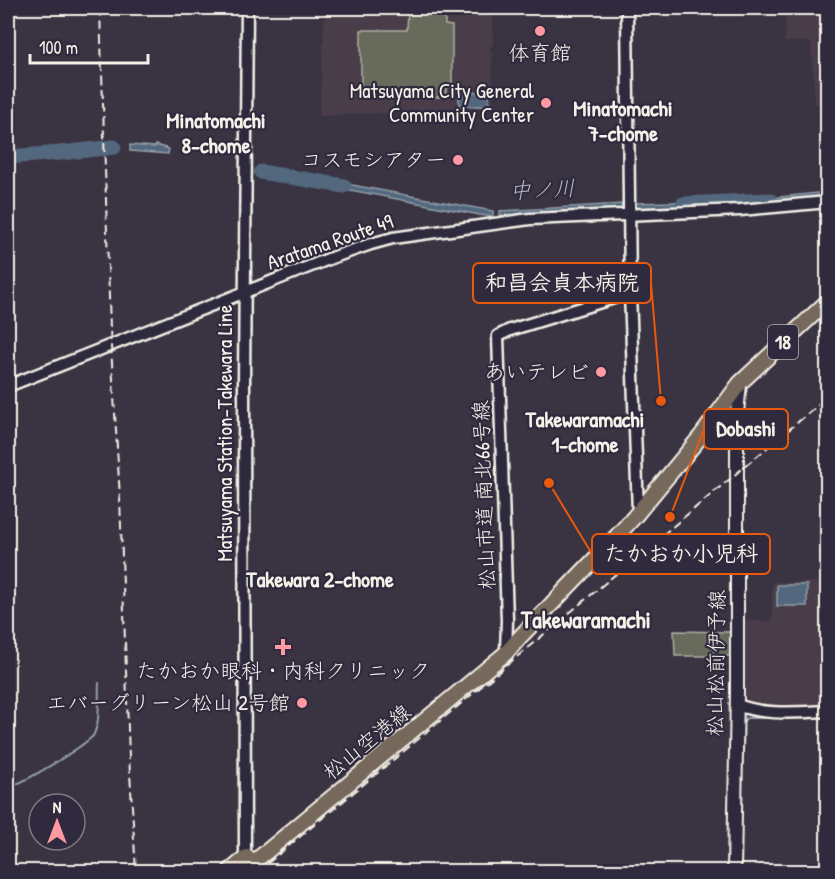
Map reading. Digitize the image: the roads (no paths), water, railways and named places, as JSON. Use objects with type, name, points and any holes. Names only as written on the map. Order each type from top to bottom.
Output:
[{"type":"main road","name":"松山空港線","points":[[229,872],[273,846],[506,653],[638,512],[701,436],[740,383],[828,301]]},
{"type":"main road","name":"松山松前伊予線","points":[[734,872],[736,463],[737,399],[740,383]]},
{"type":"street","name":"Matsuyama Station-Takewara Line","points":[[247,8],[249,123],[247,863]]},
{"type":"street","name":"Matsuyama Station-Takewara Line","points":[[249,123],[254,8]]},
{"type":"street","points":[[627,8],[630,293],[638,512]]},
{"type":"street","name":"Aratama Route 49","points":[[8,386],[331,258],[393,238],[530,219],[629,209],[740,210],[828,202]]},
{"type":"street","name":"松山市道 南北66号線","points":[[506,653],[507,620],[498,336],[510,330],[630,293]]},
{"type":"street","points":[[736,704],[750,710],[828,711]]},
{"type":"water","points":[[459,92],[489,92],[489,106],[459,106]]},
{"type":"water","points":[[130,145],[155,147],[156,145],[169,149],[168,154],[130,151]]},
{"type":"water","points":[[261,170],[312,178],[311,182],[261,175]]},
{"type":"water","points":[[325,180],[493,211],[493,217],[324,185]]},
{"type":"water","points":[[827,192],[827,197],[751,204],[751,200]]},
{"type":"water","points":[[704,201],[704,206],[636,208],[636,203]]},
{"type":"water","points":[[622,204],[622,209],[500,217],[500,211]]},
{"type":"water","points":[[777,585],[807,585],[807,606],[777,606]]},
{"type":"waterway","name":"中ノ川","points":[[8,157],[114,147]]},
{"type":"waterway","name":"中ノ川","points":[[261,172],[344,186]]},
{"type":"waterway","name":"中ノ川","points":[[683,204],[770,200]]},
{"type":"waterway","points":[[8,787],[52,765],[93,736],[98,717],[99,683]]},
{"type":"waterway","points":[[742,722],[747,718],[828,718]]},
{"type":"railway","points":[[100,8],[110,329],[120,498],[129,757],[136,872]]},
{"type":"railway","points":[[257,872],[828,397]]},
{"type":"place","name":"体育館","points":[[540,31]]},
{"type":"place","name":"Matsuyama City General Community Center","points":[[546,103]]},
{"type":"place","name":"コスモシアター","points":[[458,160]]},
{"type":"place","name":"あいテレビ","points":[[601,372]]},
{"type":"place","name":"和昌会貞本病院","points":[[661,401]]},
{"type":"place","name":"たかおか小児科","points":[[549,483]]},
{"type":"place","name":"Dobashi","points":[[670,517]]},
{"type":"place","name":"たかおか眼科・内科クリニック","points":[[283,647]]},
{"type":"place","name":"エバーグリーン松山 2号館","points":[[302,703]]},
{"type":"district","name":"Minatomachi 7-chome","points":[[623,120]]},
{"type":"district","name":"Minatomachi 8-chome","points":[[216,132]]},
{"type":"district","name":"Takewaramachi 1-chome","points":[[585,432]]},
{"type":"district","name":"Takewara 2-chome","points":[[320,579]]},
{"type":"district","name":"Takewaramachi","points":[[586,620]]}]
